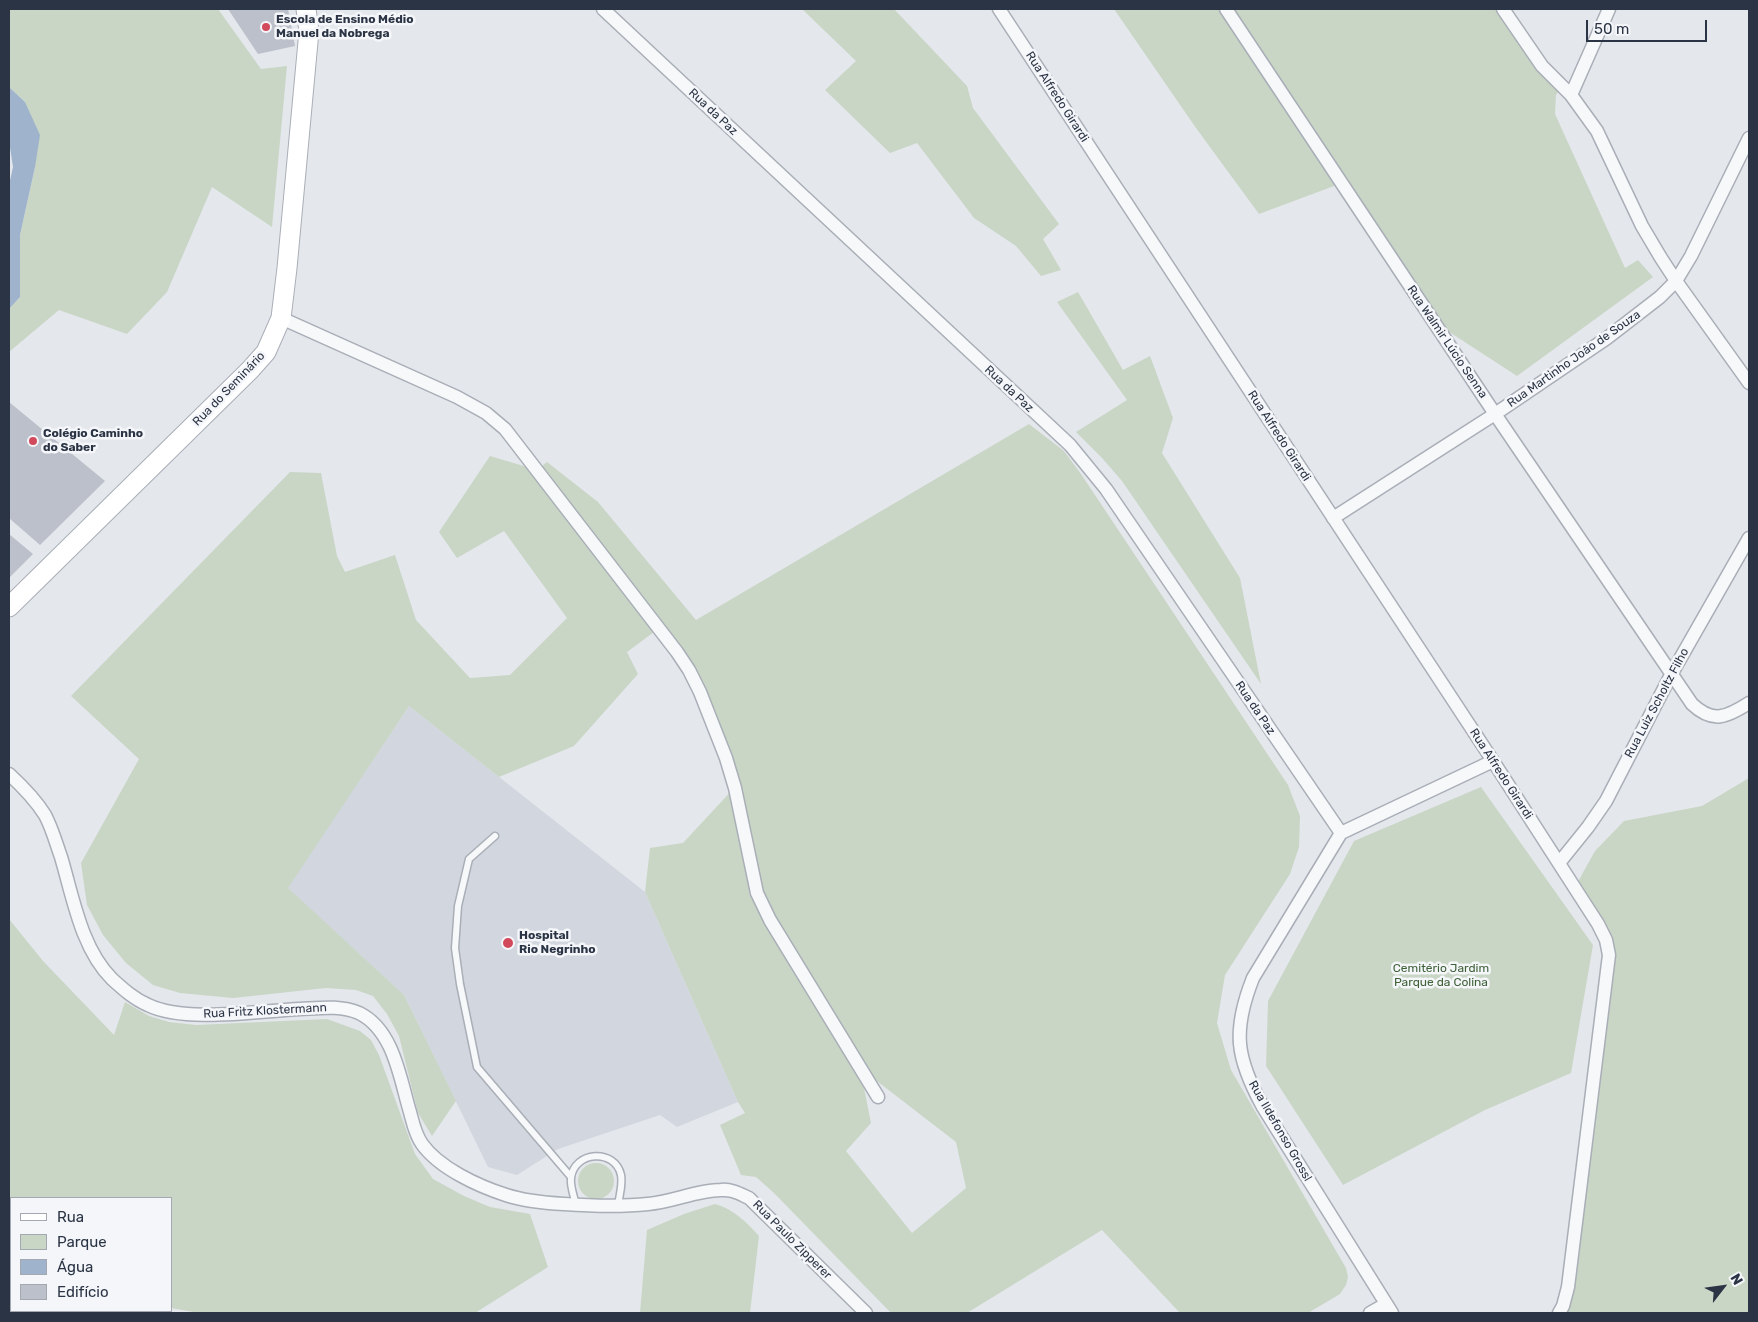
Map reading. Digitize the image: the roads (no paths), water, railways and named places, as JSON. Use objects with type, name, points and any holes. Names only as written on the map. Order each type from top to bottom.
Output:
[{"type":"street","name":"Rua do Seminário","points":[[9,607],[250,370],[266,352],[281,318],[288,258],[309,31],[306,9]]},
{"type":"street","name":"Rua da Paz","points":[[603,9],[1082,458],[1106,489],[1340,833]]},
{"type":"street","name":"Rua Alfredo Girardi","points":[[1000,9],[1493,761],[1598,924],[1606,940],[1608,955],[1568,1287],[1563,1306],[1558,1313]]},
{"type":"street","name":"Rua Walmir Lúcio Senna","points":[[1226,9],[1495,414],[1692,704],[1701,713],[1712,717],[1724,716],[1749,703]]},
{"type":"street","points":[[1503,9],[1542,66],[1571,95],[1597,131],[1642,226],[1676,281],[1749,383]]},
{"type":"street","points":[[1571,95],[1609,9]]},
{"type":"street","name":"Rua Martinho João de Souza","points":[[1333,518],[1495,414],[1622,327],[1660,297],[1676,281],[1691,256],[1749,138]]},
{"type":"street","points":[[281,318],[457,397],[486,413],[506,429],[677,652],[700,692],[726,758],[735,788],[757,893],[770,920],[878,1097]]},
{"type":"street","name":"Rua Luiz Scholtz Filho","points":[[1559,863],[1606,801],[1672,674],[1749,538]]},
{"type":"street","points":[[1340,833],[1493,761]]},
{"type":"street","name":"Rua Fritz Klostermann","points":[[9,774],[36,801],[46,817],[55,839],[86,940],[105,970],[126,992],[148,1006],[170,1012],[194,1015],[336,1007],[360,1014],[380,1030],[392,1053],[416,1132],[422,1144],[434,1157],[475,1183],[508,1196],[539,1202],[601,1207],[618,1206]]},
{"type":"street","name":"Rua Ildefonso Grossl","points":[[1340,833],[1253,978],[1244,1001],[1239,1027],[1239,1047],[1249,1080],[1263,1107],[1389,1309]]},
{"type":"street","name":"Rua Paulo Zipperer","points":[[618,1206],[664,1202],[722,1190],[735,1191],[749,1198],[866,1313]]},
{"type":"street","points":[[1370,1313],[1389,1309]]},
{"type":"lane","points":[[495,836],[469,859],[458,906],[455,948],[460,984],[477,1067],[549,1154],[571,1176]]},
{"type":"lane","points":[[576,1205],[571,1185],[571,1176],[574,1168],[586,1157],[603,1156],[610,1160],[620,1173],[622,1181],[618,1206]]},
{"type":"water","points":[[9,87],[25,102],[40,135],[20,235],[20,297],[9,309],[9,185],[13,167],[9,141]]},
{"type":"place","name":"Escola de Ensino Médio Manuel da Nobrega","points":[[266,27]]},
{"type":"place","name":"Colégio Caminho do Saber","points":[[33,441]]},
{"type":"place","name":"Hospital Rio Negrinho","points":[[508,943]]},
{"type":"park label","name":"Cemitério Jardim Parque da Colina","points":[[1441,976]]}]
